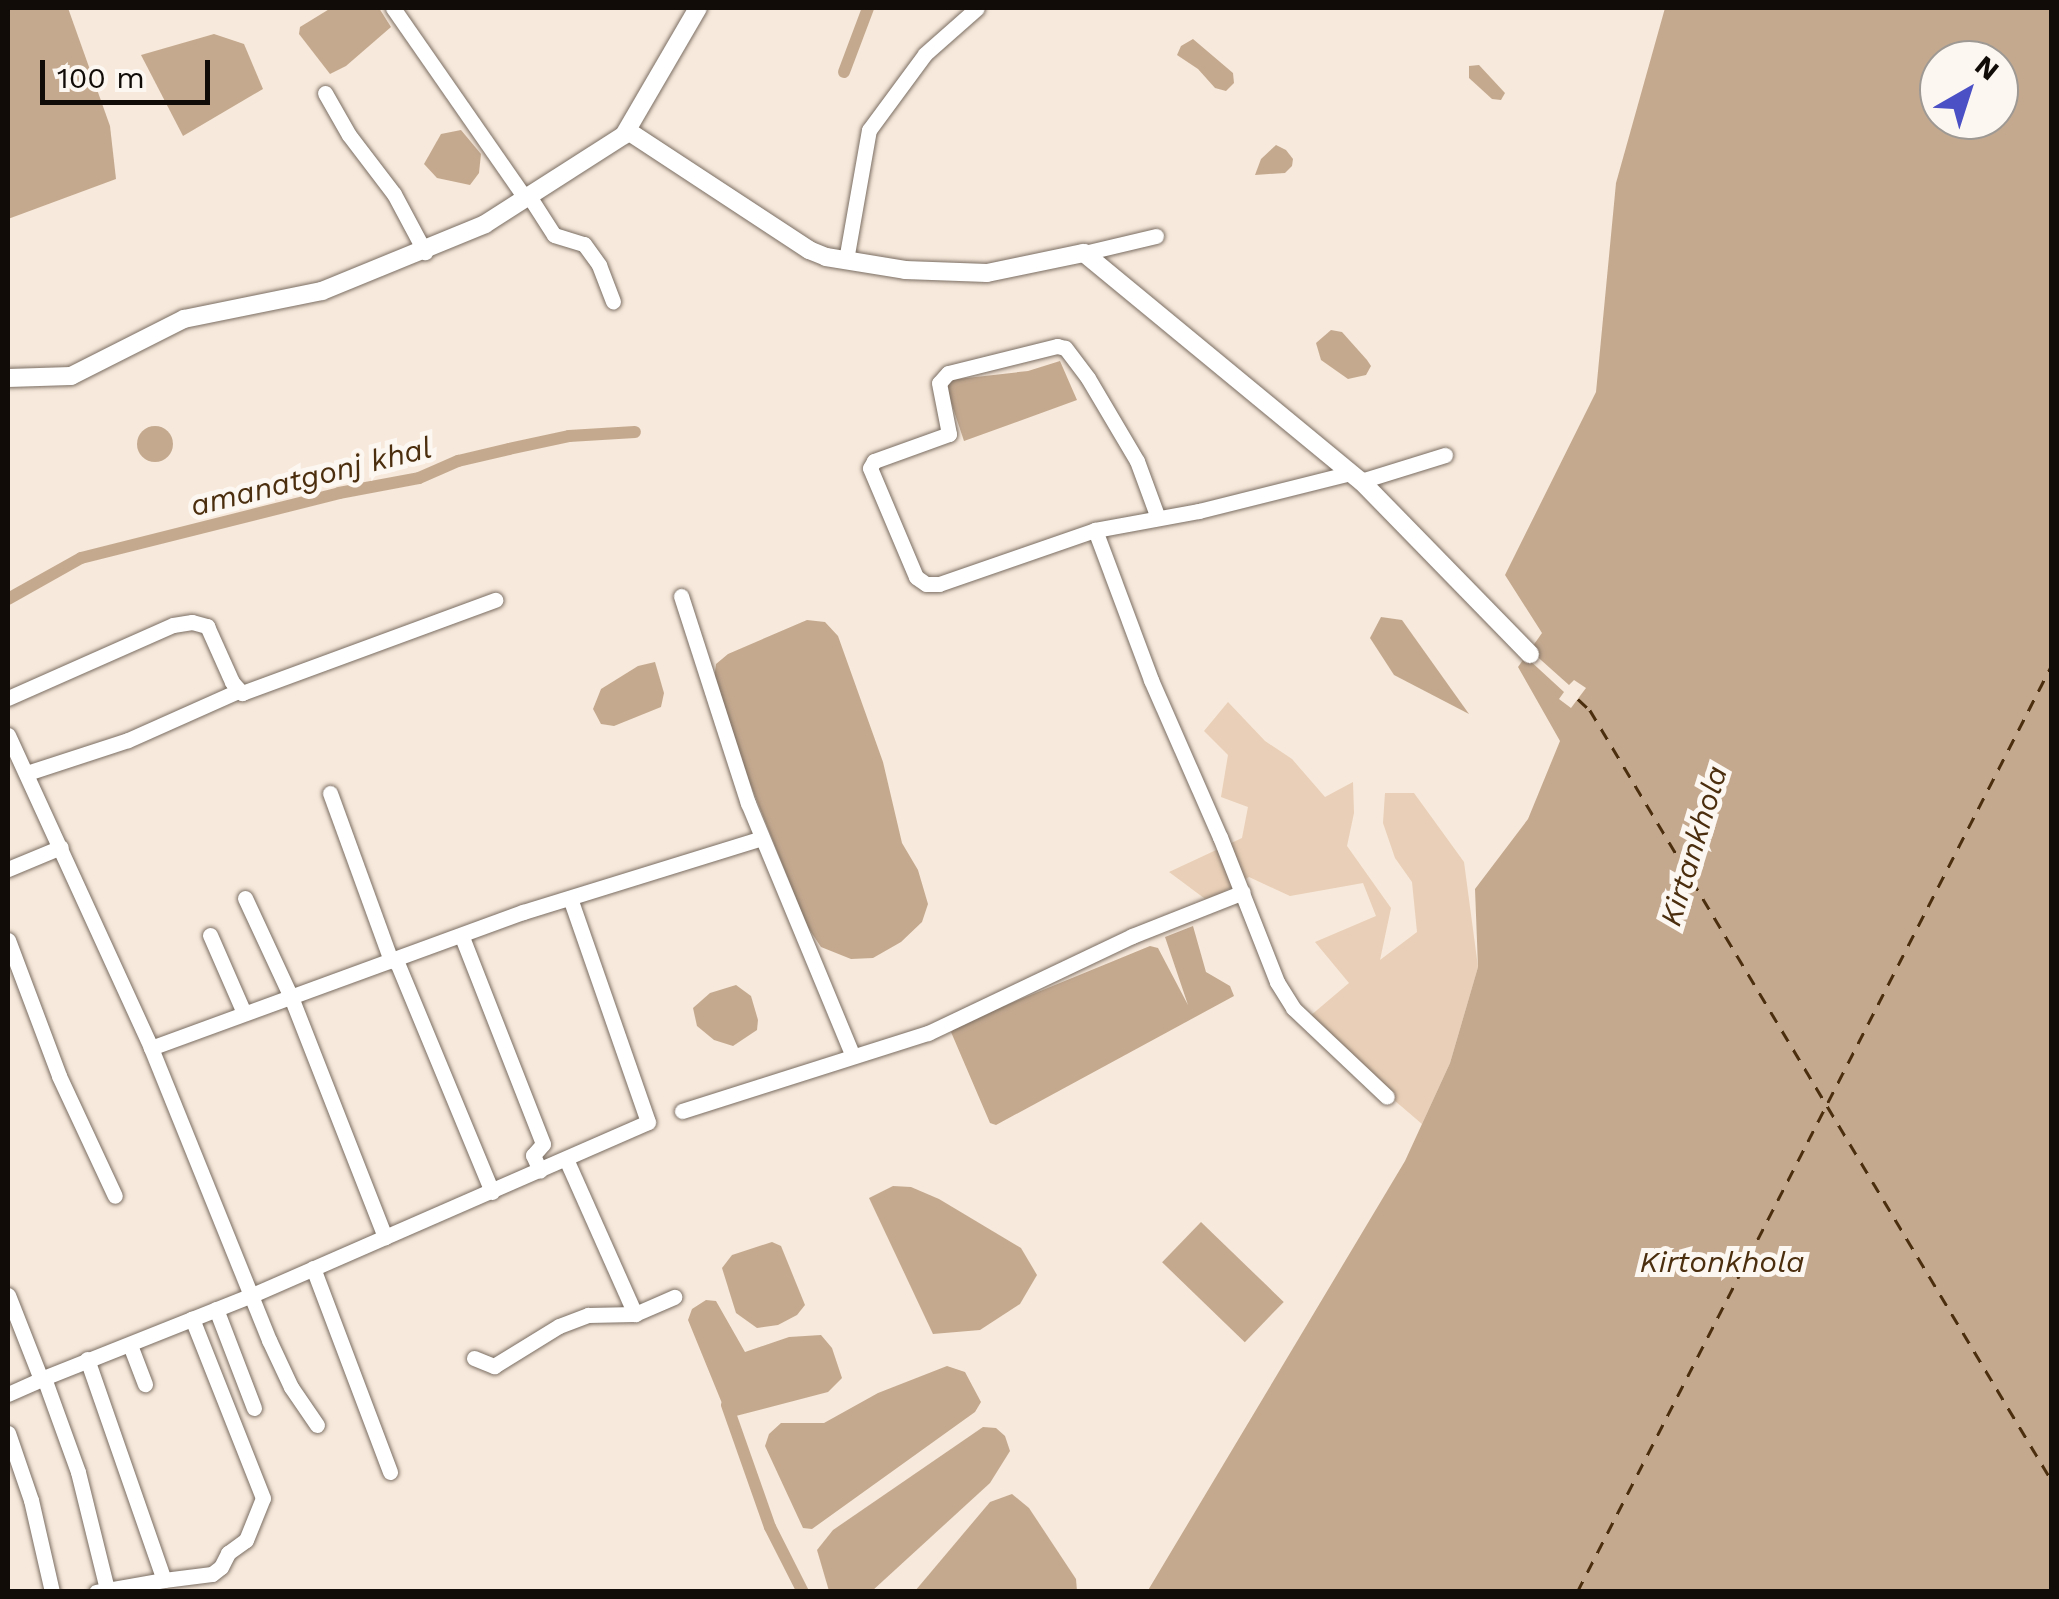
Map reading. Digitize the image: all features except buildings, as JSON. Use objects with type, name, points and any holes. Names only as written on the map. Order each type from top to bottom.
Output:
[{"type":"main road","points":[[8,378],[71,376],[184,319],[322,291],[425,252],[485,224],[628,131],[698,8]]},
{"type":"main road","points":[[628,131],[809,250],[846,260],[905,270],[987,274],[1084,253],[1356,477],[1530,654]]},
{"type":"street","points":[[393,8],[554,235],[584,244],[599,265],[614,301]]},
{"type":"street","points":[[846,260],[869,130],[924,54],[977,8]]},
{"type":"street","points":[[324,93],[348,135],[394,194],[425,252]]},
{"type":"street","points":[[1084,253],[1156,236]]},
{"type":"street","points":[[1158,518],[1137,460],[1088,378],[1066,348],[1057,346],[948,372],[940,384],[950,434],[874,461],[870,468],[916,576],[926,584],[939,584],[1094,530],[1158,518],[1356,477],[1445,454]]},
{"type":"street","points":[[1094,530],[1151,680],[1243,892],[1277,982],[1293,1008],[1387,1097]]},
{"type":"street","points":[[681,596],[762,838],[852,1054]]},
{"type":"street","points":[[28,774],[128,740],[238,691],[262,688],[495,600]]},
{"type":"street","points":[[8,698],[172,625],[192,622],[207,626],[238,691]]},
{"type":"street","points":[[8,735],[150,1048],[291,1387],[317,1424]]},
{"type":"street","points":[[330,793],[394,961],[492,1192]]},
{"type":"street","points":[[150,1048],[570,898],[762,838]]},
{"type":"street","points":[[8,870],[61,847]]},
{"type":"street","points":[[682,1112],[928,1032],[1132,936],[1243,892]]},
{"type":"street","points":[[245,898],[291,997],[386,1237]]},
{"type":"street","points":[[8,1394],[87,1358],[130,1345],[252,1295],[648,1122],[570,898]]},
{"type":"street","points":[[210,935],[244,1014]]},
{"type":"street","points":[[462,937],[543,1144],[533,1155],[540,1171]]},
{"type":"street","points":[[8,940],[59,1076],[115,1196]]},
{"type":"street","points":[[566,1159],[635,1314]]},
{"type":"street","points":[[313,1268],[390,1472]]},
{"type":"street","points":[[8,1295],[78,1472],[102,1590],[212,1574],[221,1568],[228,1553],[246,1540],[264,1498],[192,1319]]},
{"type":"street","points":[[474,1358],[494,1366],[559,1326],[588,1315],[635,1314],[674,1297]]},
{"type":"street","points":[[216,1309],[254,1408]]},
{"type":"street","points":[[130,1345],[145,1384]]},
{"type":"street","points":[[87,1358],[164,1580]]},
{"type":"street","points":[[8,1433],[31,1500],[52,1592]]},
{"type":"shaded area","points":[[1381,617],[1402,620],[1469,714],[1394,675],[1370,638]]},
{"type":"shaded area","points":[[1228,702],[1265,741],[1292,759],[1325,797],[1353,782],[1354,813],[1347,846],[1391,908],[1380,960],[1417,932],[1412,882],[1395,858],[1383,823],[1385,793],[1414,793],[1464,862],[1478,967],[1450,1063],[1422,1124],[1303,1022],[1349,983],[1315,942],[1376,916],[1363,883],[1290,896],[1249,877],[1208,901],[1169,872],[1242,838],[1248,807],[1221,797],[1228,755],[1204,731]]},
{"type":"water","points":[[8,8],[68,8],[110,126],[116,179],[8,219]]},
{"type":"water","points":[[331,8],[379,8],[391,27],[346,66],[330,74],[299,34],[300,27]]},
{"type":"water","name":"Kirtonkhola","points":[[1665,8],[2051,8],[2051,1591],[1147,1592],[1405,1161],[1450,1063],[1478,967],[1475,889],[1528,819],[1560,741],[1518,667],[1542,633],[1505,575],[1596,392],[1616,183]]},
{"type":"water","points":[[214,34],[244,44],[263,89],[183,136],[141,55]]},
{"type":"water","points":[[1193,39],[1233,73],[1234,83],[1226,91],[1215,88],[1198,69],[1177,55],[1181,46]]},
{"type":"water","points":[[1479,65],[1505,93],[1501,100],[1492,99],[1469,78],[1469,66]]},
{"type":"water","points":[[461,130],[481,154],[479,173],[470,185],[437,178],[424,164],[441,134]]},
{"type":"water","points":[[1276,145],[1293,159],[1292,166],[1285,173],[1255,175],[1261,159]]},
{"type":"water","points":[[1331,330],[1342,332],[1367,360],[1371,366],[1366,375],[1348,379],[1321,360],[1316,343]]},
{"type":"water","points":[[1060,361],[1077,400],[964,441],[946,387],[949,380],[1028,371]]},
{"type":"water","points":[[155,426],[167,432],[173,444],[167,456],[155,462],[143,456],[137,444],[143,432]]},
{"type":"water","points":[[807,620],[825,622],[838,636],[883,762],[902,843],[918,870],[928,904],[922,922],[901,942],[873,958],[851,959],[821,947],[807,926],[733,741],[714,679],[716,664],[728,654]]},
{"type":"water","points":[[655,662],[664,693],[661,707],[614,726],[601,724],[593,709],[601,689],[638,666]]},
{"type":"water","points":[[1193,926],[1206,972],[1230,986],[1234,996],[996,1125],[990,1123],[951,1032],[960,1024],[1150,946],[1158,948],[1188,1005],[1165,937]]},
{"type":"water","points":[[736,985],[751,996],[758,1020],[757,1030],[733,1046],[714,1040],[697,1026],[693,1008],[710,993]]},
{"type":"water","points":[[893,1186],[911,1187],[939,1199],[1021,1248],[1037,1275],[1020,1304],[980,1330],[933,1334],[869,1198]]},
{"type":"water","points":[[1201,1222],[1284,1302],[1245,1342],[1162,1262]]},
{"type":"water","points":[[772,1242],[781,1246],[805,1305],[797,1315],[778,1325],[757,1328],[736,1313],[722,1268],[732,1255]]},
{"type":"water","points":[[706,1300],[716,1301],[745,1352],[789,1337],[821,1335],[832,1348],[842,1378],[828,1392],[728,1418],[688,1320],[692,1309]]},
{"type":"water","points":[[947,1366],[965,1372],[981,1402],[975,1412],[812,1529],[803,1528],[765,1446],[769,1434],[781,1423],[824,1423],[878,1393]]},
{"type":"water","points":[[983,1427],[996,1428],[1005,1436],[1010,1451],[990,1483],[872,1591],[829,1591],[817,1550],[833,1530]]},
{"type":"water","points":[[1012,1494],[1029,1508],[1076,1579],[1077,1591],[915,1591],[990,1502]]},
{"type":"pier","points":[[1532,652],[1569,685],[1574,680],[1586,688],[1571,708],[1559,699],[1564,692],[1527,658]]},
{"type":"waterway","points":[[844,72],[868,8]]},
{"type":"waterway","name":"amanatgonj khal","points":[[8,599],[81,558],[339,493],[419,478],[458,461],[509,449],[569,436],[635,432]]},
{"type":"waterway","points":[[727,1405],[770,1527],[803,1592]]},
{"type":"ferry route","points":[[1577,1592],[2052,664]]},
{"type":"ferry route","points":[[1578,699],[1590,710],[2052,1481]]},
{"type":"water label","name":"Kirtankhola","points":[[1694,846]]}]
